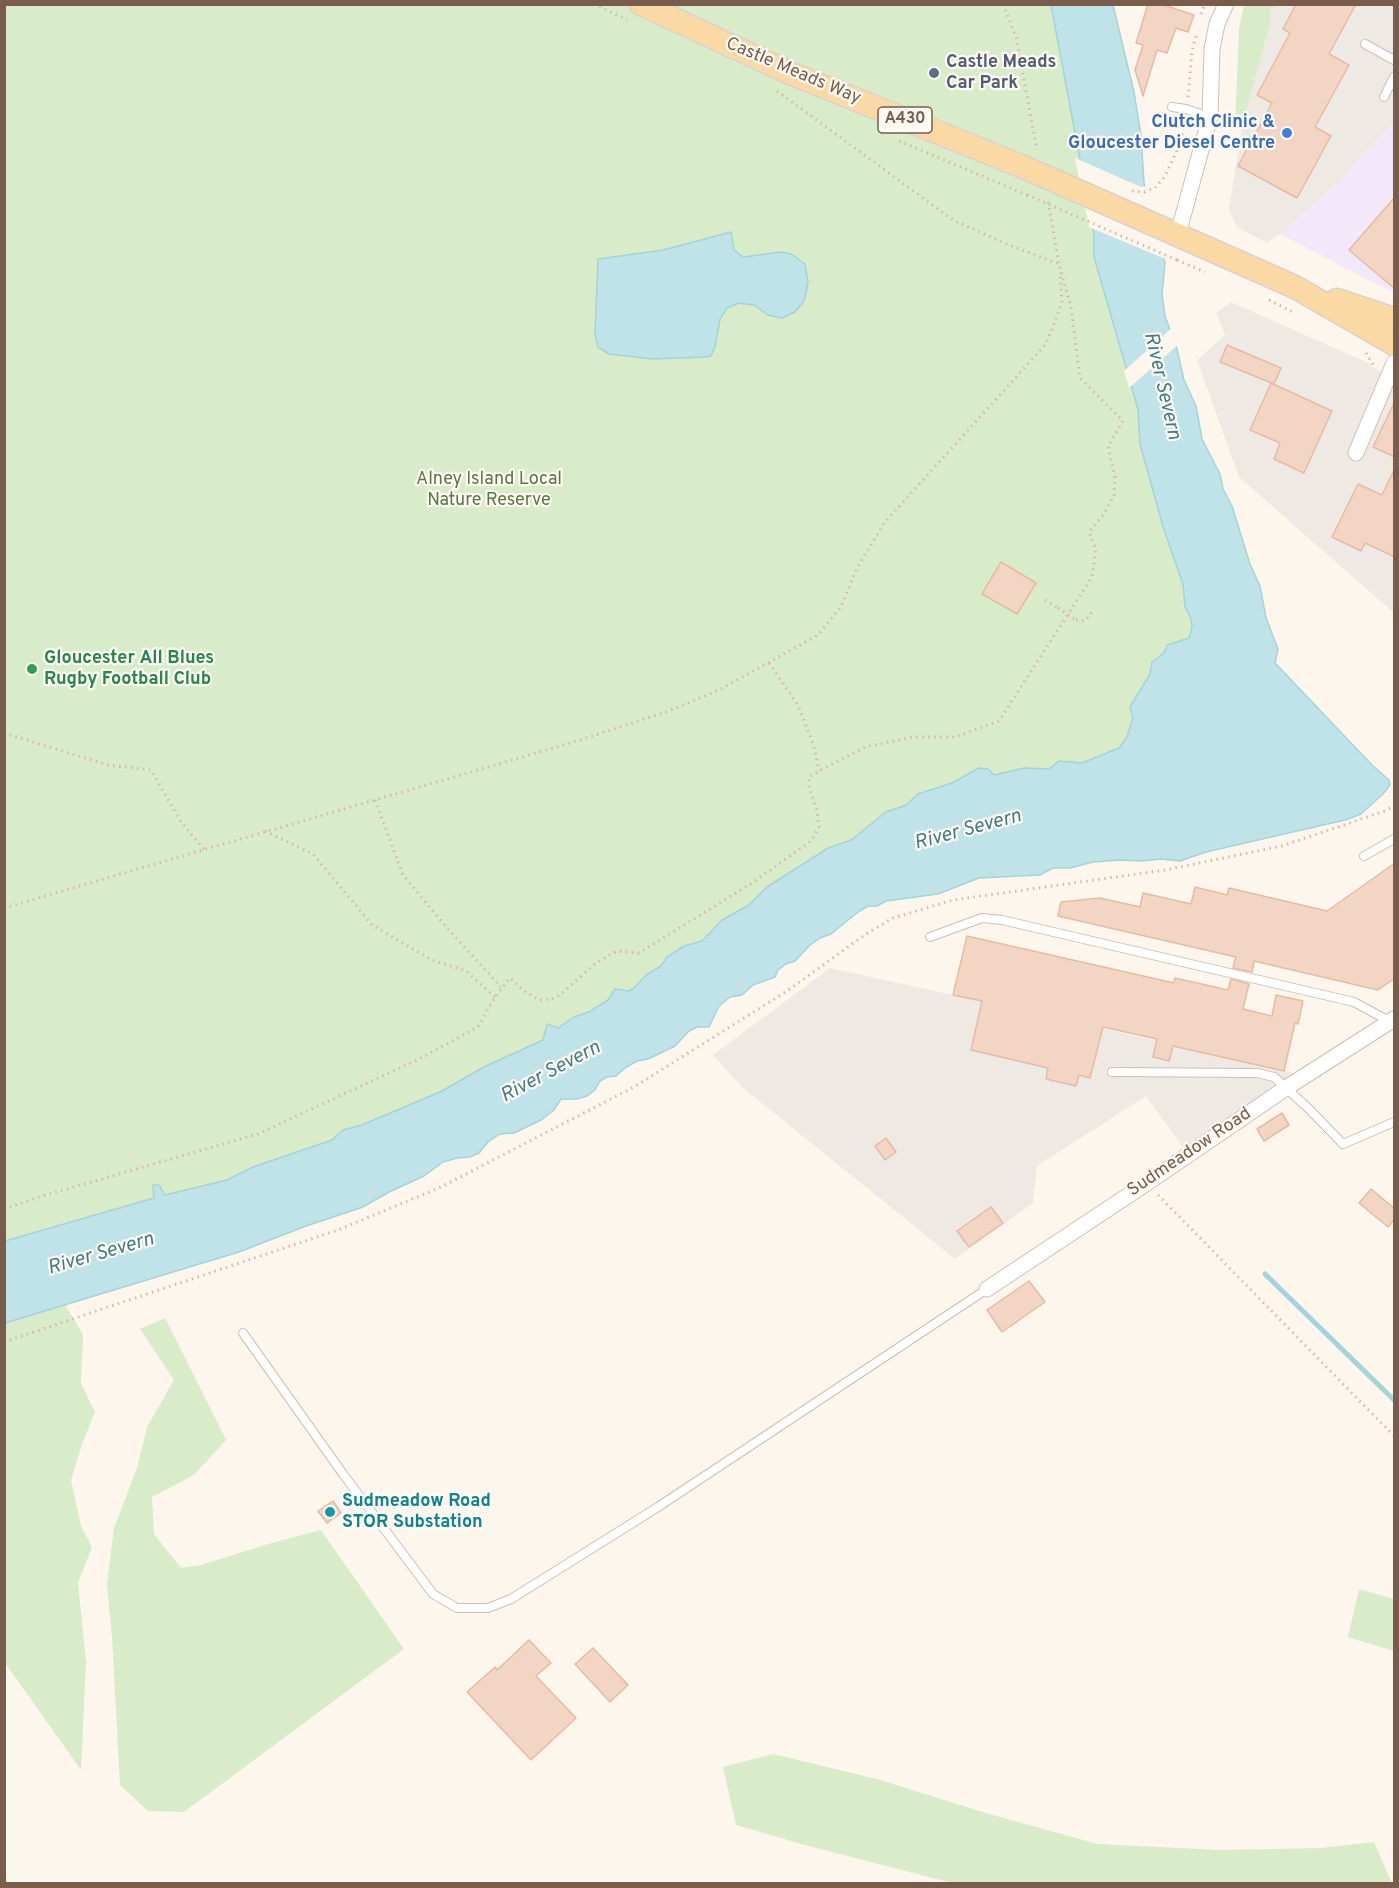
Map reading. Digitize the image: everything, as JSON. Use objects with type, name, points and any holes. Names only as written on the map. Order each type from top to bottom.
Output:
[{"type":"main road","name":"Castle Meads Way","points":[[648,6],[790,73],[1029,159],[1176,233]]},
{"type":"main road","name":"A430","points":[[1176,233],[1295,287],[1395,319]]},
{"type":"main road","points":[[1295,287],[1395,344]]},
{"type":"street","points":[[1176,233],[1210,117],[1212,49],[1217,24],[1226,4]]},
{"type":"street","points":[[1356,453],[1392,370]]},
{"type":"street","name":"Sudmeadow Road","points":[[987,1290],[1286,1088],[1392,1021]]},
{"type":"lane","points":[[1365,44],[1395,60]]},
{"type":"lane","points":[[1384,97],[1395,77]]},
{"type":"lane","points":[[1172,108],[1186,109],[1210,117]]},
{"type":"lane","points":[[1364,855],[1395,838]]},
{"type":"lane","points":[[930,936],[982,918],[1002,920],[1354,1002],[1392,1021]]},
{"type":"lane","points":[[1112,1072],[1257,1073],[1274,1077],[1343,1144],[1395,1122]]},
{"type":"lane","points":[[243,1333],[343,1474],[433,1594],[457,1608],[488,1608],[511,1599],[648,1513],[987,1290]]},
{"type":"path","points":[[1003,4],[1016,37],[1029,159]]},
{"type":"path","points":[[780,94],[953,220],[1059,264]]},
{"type":"path","points":[[1126,189],[1144,192],[1155,188],[1169,168]]},
{"type":"path","points":[[4,1209],[258,1134],[419,1059],[478,1027],[501,987],[510,978],[524,991],[539,1000],[552,999],[561,994],[596,963],[617,951],[639,953],[752,883],[811,841],[819,827],[817,811],[809,787],[809,777],[865,747],[913,737],[955,737],[999,721],[1092,577],[1096,549],[1089,532],[1103,515],[1114,496],[1115,477],[1108,446],[1123,421],[1080,378],[1071,307],[1059,264],[1046,194]]},
{"type":"path","points":[[1027,195],[1205,272]]},
{"type":"path","points":[[4,908],[574,742],[666,712],[719,690],[818,635],[841,607],[857,568],[885,522],[1046,344],[1062,303],[1059,264]]},
{"type":"path","points":[[1262,297],[1297,314]]},
{"type":"path","points":[[1365,351],[1375,368],[1392,370]]},
{"type":"path","points":[[1045,600],[1076,620],[1086,620],[1092,610]]},
{"type":"path","points":[[768,663],[798,705],[814,746],[819,771]]},
{"type":"path","points":[[4,733],[108,765],[151,771],[181,822],[204,849]]},
{"type":"path","points":[[375,800],[403,875],[501,987]]},
{"type":"path","points":[[4,1342],[338,1230],[441,1187],[634,1088],[787,991],[866,934],[893,918],[953,900],[1166,870],[1282,846],[1395,806]]},
{"type":"path","points":[[265,831],[314,854],[372,925],[432,960],[466,971],[495,997]]},
{"type":"path","points":[[1147,1184],[1395,1436]]},
{"type":"shaded area","points":[[1281,4],[1394,5],[1394,121],[1340,181],[1267,243],[1237,227],[1229,210],[1242,126],[1270,24],[1270,8]]},
{"type":"shaded area","points":[[1394,121],[1394,293],[1280,234],[1340,181]]},
{"type":"shaded area","points":[[1231,302],[1368,363],[1394,381],[1394,613],[1239,477],[1197,360],[1225,335],[1216,313]]},
{"type":"shaded area","points":[[830,968],[1297,1074],[1185,1150],[1146,1096],[1037,1166],[1033,1203],[955,1259],[743,1088],[713,1055]]},
{"type":"green space","points":[[1244,4],[1281,5],[1270,8],[1270,24],[1242,126],[1235,125],[1239,29]]},
{"type":"green space","name":"Alney Island Local Nature Reserve","points":[[5,5],[1052,5],[1138,409],[1140,444],[1164,530],[1183,584],[1185,607],[1191,619],[1192,628],[1189,638],[1181,641],[1152,662],[1150,673],[1130,707],[1133,718],[1127,737],[1118,748],[1081,763],[1059,761],[1050,769],[1024,768],[994,775],[979,768],[952,783],[918,794],[906,805],[886,812],[851,840],[828,848],[806,861],[763,891],[749,905],[722,920],[702,941],[684,946],[667,956],[661,966],[647,974],[634,988],[558,1028],[547,1025],[543,1040],[484,1067],[442,1091],[362,1125],[343,1130],[332,1140],[253,1167],[227,1180],[5,1241]]},
{"type":"green space","points":[[65,1305],[83,1334],[81,1383],[95,1412],[71,1480],[81,1526],[92,1547],[78,1583],[86,1661],[81,1770],[5,1663],[4,1323]]},
{"type":"green space","points":[[165,1318],[226,1440],[194,1475],[152,1497],[154,1534],[181,1568],[201,1565],[321,1530],[404,1649],[184,1812],[148,1811],[120,1785],[107,1584],[114,1528],[137,1468],[147,1427],[174,1380],[140,1329]]},
{"type":"green space","points":[[1359,1589],[1394,1599],[1394,1651],[1348,1637]]},
{"type":"green space","points":[[773,1754],[877,1779],[989,1814],[1098,1844],[1219,1850],[1321,1848],[1374,1842],[1392,1883],[952,1883],[736,1825],[723,1767]]},
{"type":"water","name":"River Severn","points":[[1051,5],[1113,5],[1134,92],[1141,135],[1144,183],[1165,263],[1162,294],[1165,316],[1177,349],[1184,380],[1196,406],[1202,439],[1220,474],[1223,489],[1232,506],[1250,564],[1260,586],[1266,618],[1278,649],[1275,663],[1389,780],[1390,785],[1383,794],[1361,814],[1345,820],[1206,852],[1180,861],[1161,859],[1093,862],[1070,868],[1053,868],[1040,875],[979,878],[938,894],[886,901],[877,906],[868,906],[831,934],[809,946],[795,961],[778,970],[775,977],[753,985],[742,995],[730,997],[719,1006],[709,1027],[697,1027],[689,1031],[675,1046],[648,1059],[637,1061],[616,1076],[607,1077],[600,1081],[595,1090],[587,1096],[577,1099],[561,1099],[554,1110],[541,1120],[514,1133],[500,1134],[488,1142],[479,1153],[443,1162],[424,1176],[363,1207],[239,1252],[5,1323],[5,1241],[154,1198],[153,1185],[159,1185],[165,1195],[227,1180],[253,1167],[332,1140],[343,1130],[362,1125],[442,1091],[484,1067],[543,1040],[547,1024],[558,1028],[608,1000],[615,989],[629,991],[646,975],[661,966],[667,957],[684,946],[702,941],[722,920],[749,905],[767,887],[828,848],[851,840],[886,812],[906,805],[918,794],[952,783],[979,768],[988,769],[994,775],[1024,768],[1049,769],[1059,761],[1082,763],[1119,748],[1127,737],[1133,718],[1130,707],[1150,674],[1152,662],[1164,653],[1167,645],[1189,638],[1192,628],[1191,619],[1185,607],[1183,584],[1164,530],[1140,444],[1138,409],[1094,257],[1094,234]]},
{"type":"water","points":[[731,232],[734,250],[743,257],[781,252],[791,254],[805,264],[808,283],[804,301],[795,312],[782,318],[768,315],[754,305],[739,303],[727,308],[720,319],[715,347],[711,356],[706,357],[653,359],[609,354],[598,347],[595,334],[598,259],[663,250]]},
{"type":"pier","points":[[1075,158],[1141,187],[1148,186],[1168,260],[1089,227]]},
{"type":"pier","points":[[1173,327],[1179,344],[1129,388],[1124,371]]},
{"type":"building","points":[[1148,4],[1161,4],[1194,15],[1188,32],[1176,28],[1167,53],[1157,50],[1143,96],[1135,70],[1143,45],[1136,43]]},
{"type":"building","points":[[1296,4],[1356,4],[1329,54],[1349,65],[1315,127],[1331,136],[1297,198],[1238,166],[1272,103],[1257,95],[1290,33],[1283,29]]},
{"type":"building","points":[[1395,197],[1395,289],[1349,250]]},
{"type":"building","points":[[1227,345],[1281,368],[1274,384],[1220,362]]},
{"type":"building","points":[[1271,383],[1332,411],[1304,473],[1274,459],[1280,443],[1250,430]]},
{"type":"building","points":[[1395,401],[1395,457],[1373,447]]},
{"type":"building","points":[[1395,468],[1395,557],[1365,543],[1361,551],[1332,537],[1358,484],[1382,495]]},
{"type":"building","points":[[1001,562],[1036,583],[1017,614],[982,594]]},
{"type":"building","points":[[1395,863],[1395,978],[1378,990],[1254,961],[1252,972],[1233,968],[1236,957],[1058,916],[1061,902],[1100,898],[1140,907],[1143,893],[1191,904],[1195,887],[1227,895],[1229,888],[1327,911]]},
{"type":"building","points":[[967,936],[1174,983],[1175,978],[1228,990],[1231,979],[1249,984],[1243,1009],[1272,1016],[1276,995],[1303,1001],[1298,1024],[1295,1023],[1284,1071],[1173,1046],[1169,1061],[1153,1057],[1157,1039],[1103,1027],[1090,1078],[1079,1075],[1076,1086],[1046,1079],[1048,1068],[971,1050],[982,1001],[953,995]]},
{"type":"building","points":[[1282,1113],[1289,1125],[1264,1141],[1257,1129]]},
{"type":"building","points":[[886,1138],[896,1152],[885,1160],[875,1146]]},
{"type":"building","points":[[1371,1189],[1395,1209],[1395,1219],[1388,1227],[1359,1203]]},
{"type":"building","points":[[991,1207],[1003,1223],[969,1247],[957,1231]]},
{"type":"building","points":[[1029,1281],[1045,1302],[1002,1332],[987,1310]]},
{"type":"building","name":"Sudmeadow Road STOR Substation","points":[[333,1501],[341,1513],[327,1523],[318,1511]]},
{"type":"building","points":[[529,1640],[551,1663],[536,1676],[576,1718],[531,1760],[467,1692],[495,1667],[497,1670]]},
{"type":"building","points":[[593,1648],[628,1685],[610,1702],[575,1664]]},
{"type":"waterway","points":[[1265,1274],[1394,1400]]},
{"type":"place","name":"Castle Meads Car Park","points":[[934,73]]},
{"type":"place","name":"Clutch Clinic & Gloucester Diesel Centre","points":[[1287,133]]},
{"type":"place","name":"Gloucester All Blues Rugby Football Club","points":[[32,669]]},
{"type":"place","name":"Sudmeadow Road STOR Substation","points":[[330,1512]]}]
